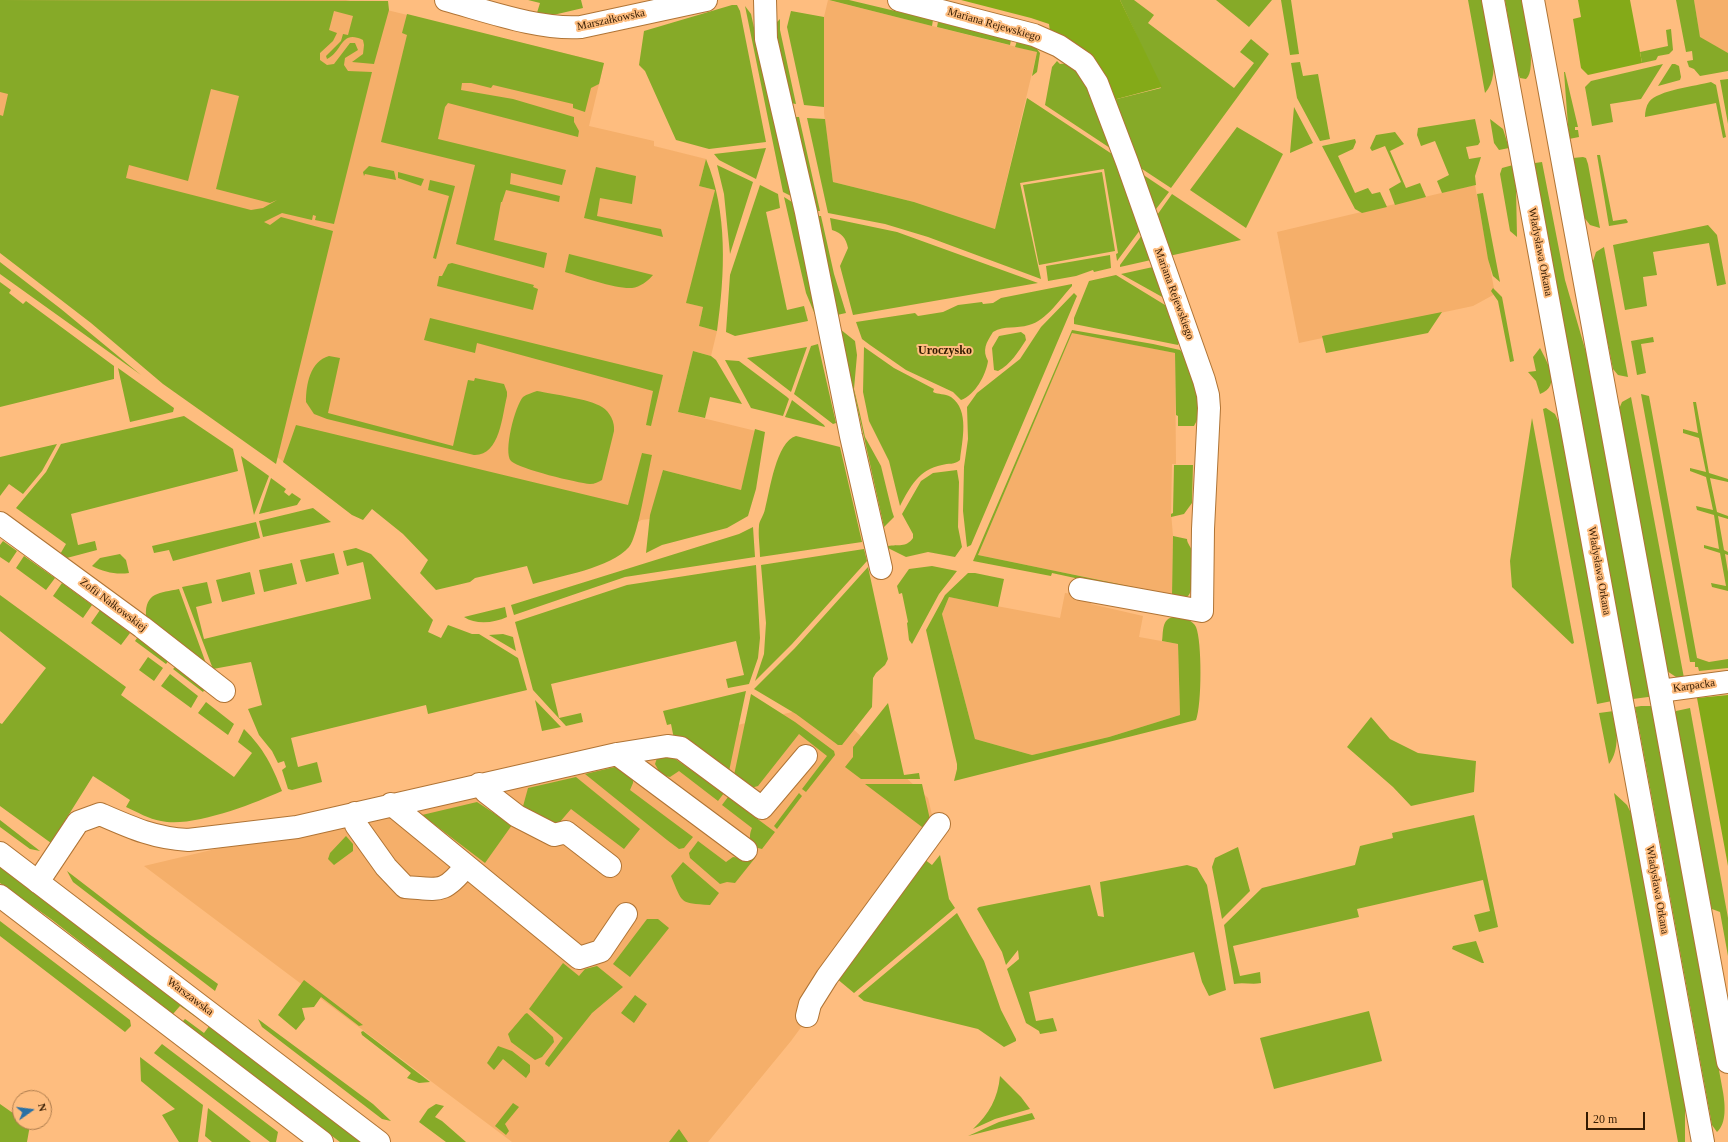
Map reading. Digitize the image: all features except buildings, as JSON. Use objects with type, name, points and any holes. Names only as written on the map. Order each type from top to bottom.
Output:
[{"type":"street","name":"Marszałkowska","points":[[446,0],[540,24],[562,28],[581,27],[706,0]]},
{"type":"street","points":[[764,0],[766,39],[806,212],[851,436],[881,568]]},
{"type":"street","name":"Mariana Rejewskiego","points":[[899,0],[1034,35],[1059,46],[1084,63],[1097,83],[1127,162],[1204,380],[1208,395],[1209,408],[1203,529],[1202,611],[1080,589]]},
{"type":"street","name":"Władysława Orkana","points":[[1493,0],[1703,1142]]},
{"type":"street","points":[[1533,0],[1728,1062]]},
{"type":"street","name":"Zofii Nałkowskiej","points":[[0,523],[142,627],[224,691]]},
{"type":"street","name":"Karpacka","points":[[1660,692],[1728,682]]},
{"type":"street","points":[[38,882],[78,822],[100,814],[146,834],[171,839],[188,840],[297,827],[479,784],[617,754],[667,746],[681,748],[762,808],[806,756]]},
{"type":"street","points":[[617,754],[746,850]]},
{"type":"street","points":[[479,784],[486,792],[517,816],[554,835],[566,832],[610,866]]},
{"type":"street","points":[[391,804],[579,958],[601,951],[626,914]]},
{"type":"street","points":[[355,813],[356,825],[386,867],[405,887],[440,890],[454,882],[466,866]]},
{"type":"street","points":[[807,1016],[810,1004],[827,977],[939,824]]},
{"type":"street","name":"Warszawska","points":[[0,852],[379,1142]]},
{"type":"street","points":[[0,896],[322,1142]]},
{"type":"shaded area","points":[[0,0],[346,0],[604,63],[589,126],[654,141],[654,146],[706,159],[699,186],[715,190],[687,303],[703,307],[699,326],[717,331],[711,356],[693,351],[678,412],[756,431],[741,490],[663,470],[650,519],[641,520],[637,523],[378,504],[352,515],[0,242]]},
{"type":"shaded area","points":[[828,0],[1037,52],[995,229],[914,202],[833,182],[824,113],[824,17]]},
{"type":"shaded area","points":[[1694,0],[1728,0],[1728,53],[1700,38]]},
{"type":"shaded area","points":[[1475,185],[1495,294],[1473,306],[1299,343],[1277,232]]},
{"type":"shaded area","points":[[1072,332],[1175,353],[1176,464],[1172,464],[1172,595],[978,555]]},
{"type":"shaded area","points":[[1065,593],[1092,597],[1091,604],[1143,616],[1139,637],[1178,644],[1180,715],[1109,737],[1032,755],[975,739],[942,614],[949,597],[1060,618]]},
{"type":"shaded area","points":[[826,704],[928,798],[938,840],[791,1041],[708,1142],[512,1142],[144,866]]},
{"type":"green space","points":[[0,0],[388,1],[389,10],[374,64],[352,62],[363,54],[363,40],[356,37],[346,39],[336,52],[327,59],[326,56],[341,41],[343,34],[348,35],[353,16],[334,11],[329,30],[337,33],[333,41],[320,53],[320,60],[327,65],[334,64],[350,43],[355,43],[358,50],[345,58],[344,65],[348,71],[372,72],[334,224],[315,220],[316,216],[313,215],[312,220],[282,213],[264,222],[270,225],[281,217],[333,231],[276,464],[163,384],[91,323],[0,253],[0,115],[3,116],[8,94],[0,92]],"holes":[[[211,89],[239,96],[216,189],[270,203],[277,200],[263,208],[251,210],[126,178],[129,165],[188,181]]]},
{"type":"green space","points":[[528,0],[581,0],[583,8],[549,16],[536,16],[540,3]]},
{"type":"green space","points":[[829,0],[849,0],[933,20],[932,26]]},
{"type":"green space","points":[[961,0],[1120,0],[1162,87],[1113,100],[1050,32],[1049,24]]},
{"type":"green space","points":[[1120,0],[1134,0],[1154,15],[1148,23],[1234,88],[1254,63],[1240,52],[1251,39],[1269,54],[1171,188],[1136,165],[1113,100],[1161,88]]},
{"type":"green space","points":[[1216,0],[1272,0],[1249,27]]},
{"type":"green space","points":[[1281,0],[1291,0],[1299,54],[1290,55]]},
{"type":"green space","points":[[1468,0],[1482,0],[1490,35],[1494,62],[1493,74],[1491,85],[1485,93]]},
{"type":"green space","points":[[1505,0],[1522,0],[1531,54],[1531,65],[1526,79],[1520,78],[1517,70]]},
{"type":"green space","points":[[1578,0],[1630,0],[1642,63],[1588,75],[1581,68],[1573,19],[1581,17]]},
{"type":"green space","points":[[1676,0],[1694,0],[1700,37],[1728,53],[1728,71],[1700,76],[1694,69],[1689,67],[1687,61],[1693,60],[1692,51],[1686,52]]},
{"type":"green space","points":[[732,5],[737,5],[740,11],[766,142],[709,149],[676,140],[645,71],[639,65],[644,31]]},
{"type":"green space","points":[[745,6],[751,14],[791,196],[783,192]]},
{"type":"green space","points":[[791,11],[824,17],[824,107],[804,105],[787,27]]},
{"type":"green space","points":[[407,14],[604,63],[599,84],[591,88],[585,112],[573,108],[573,104],[493,85],[491,88],[471,83],[462,83],[461,90],[513,99],[574,117],[574,122],[579,131],[578,137],[448,103],[445,107],[438,139],[566,170],[562,185],[511,173],[510,184],[560,196],[559,202],[506,190],[501,202],[494,240],[547,253],[544,268],[456,244],[475,165],[381,142],[407,35],[402,33]]},
{"type":"green space","points":[[780,19],[780,30],[796,104],[790,103],[774,25]]},
{"type":"green space","points":[[938,22],[1011,40],[1010,45],[937,27]]},
{"type":"green space","points":[[1671,29],[1673,50],[1669,54],[1658,56],[1656,60],[1642,63],[1640,52],[1668,46],[1666,30]]},
{"type":"green space","points":[[1017,41],[1036,48],[1040,53],[1037,72],[1032,76],[1037,52],[1015,47]]},
{"type":"green space","points":[[1057,61],[1060,64],[1069,65],[1078,73],[1085,84],[1098,113],[1110,148],[1045,105],[1052,67]]},
{"type":"green space","points":[[1300,62],[1303,76],[1318,74],[1330,139],[1320,141],[1297,98],[1291,63]]},
{"type":"green space","points":[[1663,64],[1641,99],[1610,104],[1613,122],[1592,126],[1585,87],[1591,81]]},
{"type":"green space","points":[[1672,64],[1679,66],[1681,77],[1680,80],[1658,86]]},
{"type":"green space","points":[[1564,72],[1578,127],[1575,127],[1575,130],[1578,130],[1579,137],[1569,139]]},
{"type":"green space","points":[[1728,79],[1728,124],[1720,80]]},
{"type":"green space","points":[[1711,82],[1716,85],[1726,137],[1723,138],[1716,103],[1645,117],[1647,105],[1660,94]]},
{"type":"green space","points":[[1027,98],[1112,154],[1140,230],[1117,261],[1116,254],[1118,253],[1104,169],[1020,183],[1041,279],[928,237],[885,224],[828,213],[807,118],[825,119],[833,182],[914,202],[995,229]]},
{"type":"green space","points":[[1294,107],[1313,143],[1290,153]]},
{"type":"green space","points":[[793,117],[799,117],[820,211],[814,211]]},
{"type":"green space","points":[[1475,119],[1480,142],[1478,145],[1466,147],[1469,159],[1481,157],[1475,176],[1476,185],[1442,193],[1437,181],[1449,175],[1435,141],[1421,146],[1417,135],[1418,128]]},
{"type":"green space","points":[[1490,119],[1503,129],[1509,148],[1499,150],[1494,143]]},
{"type":"green space","points":[[1237,127],[1283,154],[1246,228],[1190,190]]},
{"type":"green space","points":[[1395,132],[1404,144],[1390,151],[1406,188],[1420,183],[1426,197],[1395,205],[1389,189],[1401,182],[1385,146],[1372,151],[1370,148],[1376,135]]},
{"type":"green space","points":[[1355,139],[1356,142],[1353,149],[1338,156],[1355,193],[1368,188],[1372,194],[1380,192],[1387,207],[1362,213],[1355,209],[1322,146]]},
{"type":"green space","points":[[766,148],[756,179],[719,160],[714,154]]},
{"type":"green space","points":[[1597,155],[1600,155],[1613,221],[1626,219],[1628,222],[1627,223],[1609,226]]},
{"type":"green space","points":[[1573,158],[1586,158],[1588,164],[1600,228],[1590,225],[1583,216]]},
{"type":"green space","points":[[706,159],[718,200],[723,244],[722,288],[717,331],[699,326],[703,307],[686,303],[715,190],[699,186]]},
{"type":"green space","points":[[1542,162],[1565,280],[1590,366],[1650,697],[1633,699],[1535,166],[1535,163]]},
{"type":"green space","points":[[717,165],[753,182],[730,254],[724,194]]},
{"type":"green space","points":[[1513,165],[1516,188],[1517,237],[1510,231],[1500,174],[1502,168]]},
{"type":"green space","points":[[369,166],[394,171],[396,180],[365,174],[364,176],[363,172]]},
{"type":"green space","points":[[596,167],[636,176],[632,204],[600,198],[597,216],[661,229],[663,237],[584,218]]},
{"type":"green space","points":[[398,172],[424,179],[421,186],[398,178]]},
{"type":"green space","points":[[1102,172],[1115,251],[1039,265],[1023,185]]},
{"type":"green space","points":[[1139,172],[1169,192],[1153,213]]},
{"type":"green space","points":[[430,180],[455,186],[436,259],[433,258],[449,196],[428,190]]},
{"type":"green space","points":[[760,185],[778,194],[780,208],[766,212],[787,310],[804,306],[808,321],[735,336],[726,332],[730,275]]},
{"type":"green space","points":[[1483,193],[1500,282],[1493,276],[1488,259],[1477,194]]},
{"type":"green space","points":[[1172,194],[1241,240],[1169,256],[1155,218]]},
{"type":"green space","points":[[784,197],[792,202],[818,316],[816,317],[806,293]]},
{"type":"green space","points":[[815,216],[821,216],[834,274],[846,313],[837,315]]},
{"type":"green space","points":[[830,218],[897,232],[1038,283],[853,315],[840,266],[848,248],[843,236],[832,230]]},
{"type":"green space","points":[[1708,225],[1717,235],[1726,284],[1717,286],[1709,243],[1653,252],[1657,275],[1643,277],[1647,306],[1625,310],[1613,245]]},
{"type":"green space","points":[[1142,235],[1151,260],[1120,267],[1120,265]]},
{"type":"green space","points":[[1604,247],[1628,377],[1618,375],[1613,369],[1592,264],[1596,252]]},
{"type":"green space","points":[[569,254],[653,275],[644,283],[632,288],[608,285],[565,272]]},
{"type":"green space","points":[[1110,255],[1111,268],[1094,272],[1093,270],[1076,276],[1048,281],[1046,266]]},
{"type":"green space","points":[[0,262],[61,309],[141,375],[0,274]]},
{"type":"green space","points":[[452,263],[534,285],[533,287],[538,289],[533,310],[437,286],[439,276],[442,276],[448,264]]},
{"type":"green space","points":[[1153,267],[1164,298],[1121,274]]},
{"type":"green space","points":[[1116,275],[1165,305],[1169,310],[1180,341],[1178,345],[1074,324],[1074,318],[1089,281]]},
{"type":"green space","points":[[0,282],[11,290],[9,293],[23,304],[26,301],[114,366],[114,379],[0,407]]},
{"type":"green space","points":[[1072,284],[1072,286],[1052,309],[1035,323],[993,332],[988,340],[985,350],[988,361],[985,372],[979,384],[971,394],[961,400],[953,392],[906,370],[870,345],[862,339],[856,322],[915,313],[918,316],[943,312],[958,305],[982,302],[983,304],[993,303],[1001,298]]},
{"type":"green space","points":[[1493,288],[1502,297],[1514,361],[1510,362],[1498,301],[1491,291]]},
{"type":"green space","points":[[1074,293],[1077,296],[971,545],[967,547],[963,511],[964,467],[968,439],[967,407],[977,393],[1020,359],[1041,327]]},
{"type":"green space","points":[[1442,312],[1428,333],[1326,353],[1322,336]]},
{"type":"green space","points":[[430,318],[663,375],[651,426],[646,425],[653,391],[477,343],[475,353],[424,340]]},
{"type":"green space","points":[[840,329],[855,341],[857,355],[854,389],[865,437],[881,466],[894,517],[884,527]]},
{"type":"green space","points":[[1072,330],[1180,350],[1185,356],[1197,391],[1199,399],[1198,417],[1194,426],[1178,426],[1178,416],[1176,415],[1175,353],[1072,333],[978,555],[1172,595],[1173,536],[1187,539],[1191,549],[1192,584],[1190,593],[1184,599],[1171,602],[1098,586],[1098,583],[1052,573],[1051,576],[973,561]]},
{"type":"green space","points":[[1021,332],[1025,335],[1026,340],[1017,353],[1003,368],[998,371],[994,370],[992,348],[999,336]]},
{"type":"green space","points":[[1653,337],[1654,342],[1641,344],[1646,373],[1637,375],[1631,341]]},
{"type":"green space","points":[[818,344],[836,423],[833,424],[794,394],[811,346]]},
{"type":"green space","points":[[807,347],[791,392],[747,358]]},
{"type":"green space","points":[[864,347],[894,368],[934,389],[933,392],[951,397],[961,410],[963,418],[963,435],[960,460],[958,462],[944,464],[927,470],[916,480],[900,506],[889,461],[869,421],[863,392]]},
{"type":"green space","points":[[1540,348],[1549,367],[1552,380],[1547,390],[1540,394],[1536,381],[1528,372],[1536,371],[1533,357]]},
{"type":"green space","points":[[693,351],[711,356],[716,360],[742,404],[710,397],[705,418],[678,412]]},
{"type":"green space","points":[[329,356],[340,358],[328,413],[453,446],[468,380],[474,381],[475,378],[504,384],[507,396],[501,424],[495,442],[483,454],[474,455],[327,419],[314,414],[306,402],[308,381],[313,368],[317,363]]},
{"type":"green space","points":[[725,360],[739,361],[787,397],[789,399],[783,416],[751,408]]},
{"type":"green space","points":[[118,368],[174,408],[173,412],[130,422]]},
{"type":"green space","points":[[537,391],[571,397],[596,404],[610,414],[614,424],[614,431],[602,480],[590,484],[574,481],[536,472],[511,461],[508,448],[509,439],[517,410],[523,397]]},
{"type":"green space","points":[[1641,394],[1649,396],[1697,658],[1709,662],[1728,659],[1728,668],[1699,671],[1698,667],[1695,667],[1695,662],[1690,662]]},
{"type":"green space","points":[[1631,397],[1684,678],[1679,679],[1667,671],[1619,409],[1622,402]]},
{"type":"green space","points":[[792,400],[824,425],[825,427],[785,417]]},
{"type":"green space","points":[[1693,402],[1696,402],[1709,473],[1728,479],[1728,482],[1710,478],[1717,512],[1728,516],[1728,519],[1718,516],[1724,550],[1728,552],[1728,555],[1725,554],[1728,572],[1728,591],[1712,587],[1711,583],[1726,586],[1720,553],[1704,548],[1704,545],[1719,549],[1714,515],[1697,510],[1696,506],[1713,510],[1706,477],[1690,471],[1690,468],[1706,472],[1699,438],[1683,433],[1683,429],[1698,433]]},
{"type":"green space","points":[[1546,408],[1555,414],[1561,427],[1612,701],[1597,704],[1543,409]]},
{"type":"green space","points":[[184,416],[233,449],[238,471],[71,514],[78,545],[95,541],[97,550],[63,559],[59,556],[66,544],[16,508],[46,472],[61,444]]},
{"type":"green space","points":[[1532,418],[1574,643],[1572,644],[1512,587],[1510,561]]},
{"type":"green space","points":[[296,425],[628,505],[642,453],[652,455],[636,531],[629,547],[610,561],[598,566],[533,584],[527,566],[475,578],[470,582],[436,590],[420,573],[428,560],[403,534],[372,509],[363,520],[352,515],[283,462]]},
{"type":"green space","points":[[755,429],[765,432],[756,489],[748,516],[727,528],[662,545],[646,553],[650,515],[663,470],[741,490]]},
{"type":"green space","points":[[796,436],[840,447],[862,542],[760,557],[759,524],[764,511],[775,468],[783,447],[789,440]]},
{"type":"green space","points":[[57,444],[42,471],[23,494],[9,484],[0,496],[0,457]]},
{"type":"green space","points":[[241,456],[269,476],[254,515]]},
{"type":"green space","points":[[1174,465],[1193,465],[1192,503],[1184,514],[1171,517],[1171,514],[1173,513]]},
{"type":"green space","points":[[957,470],[959,482],[958,527],[962,547],[955,557],[928,552],[906,557],[888,548],[888,546],[908,543],[913,538],[913,534],[902,514],[921,481],[933,473]]},
{"type":"green space","points":[[271,478],[286,489],[284,492],[289,496],[292,493],[301,499],[297,505],[259,514]]},
{"type":"green space","points":[[313,508],[331,522],[263,537],[259,521]]},
{"type":"green space","points":[[256,522],[260,538],[173,561],[169,550],[154,553],[152,546]]},
{"type":"green space","points":[[753,527],[755,557],[625,577],[514,615],[511,605],[739,534]]},
{"type":"green space","points":[[3,541],[17,551],[9,563],[0,557],[0,545]]},
{"type":"green space","points":[[356,548],[371,554],[433,620],[428,632],[441,638],[448,625],[472,634],[479,634],[518,658],[527,690],[428,714],[426,705],[291,738],[298,767],[317,762],[322,782],[292,790],[288,789],[282,770],[286,767],[284,761],[278,763],[272,751],[259,735],[248,709],[262,705],[251,662],[213,669],[182,587],[207,582],[212,603],[196,607],[204,639],[371,599],[363,562],[347,566],[343,551]]},
{"type":"green space","points":[[864,549],[867,561],[792,644],[755,681],[764,654],[766,623],[761,565]]},
{"type":"green space","points":[[334,553],[339,574],[306,582],[300,560]]},
{"type":"green space","points":[[120,554],[126,560],[129,573],[119,574],[101,570],[92,566],[100,558]]},
{"type":"green space","points":[[24,556],[55,578],[46,590],[16,568]]},
{"type":"green space","points":[[292,563],[297,584],[264,592],[259,570]]},
{"type":"green space","points":[[756,565],[760,638],[758,658],[749,684],[728,688],[726,679],[744,675],[736,641],[551,684],[559,718],[581,713],[583,722],[566,726],[533,690],[515,622],[627,585]]},
{"type":"green space","points":[[932,566],[957,571],[939,594],[912,644],[909,640],[908,622],[902,593],[899,594],[897,586],[909,569]]},
{"type":"green space","points":[[868,567],[888,659],[885,665],[873,678],[872,707],[842,745],[838,745],[796,714],[754,689],[795,648]]},
{"type":"green space","points":[[250,572],[255,594],[222,602],[216,580]]},
{"type":"green space","points":[[968,573],[1004,579],[998,607],[949,597],[942,614],[975,739],[1032,755],[1109,737],[1180,715],[1178,644],[1162,641],[1165,622],[1174,617],[1191,621],[1196,627],[1198,634],[1200,688],[1196,720],[954,781],[957,764],[926,630],[945,595]]},
{"type":"green space","points":[[62,583],[92,605],[83,618],[53,596]]},
{"type":"green space","points":[[179,589],[208,669],[146,616],[146,608],[151,598],[160,593]]},
{"type":"green space","points":[[0,595],[126,687],[121,695],[234,777],[252,753],[238,742],[244,729],[257,743],[267,758],[282,791],[222,814],[189,821],[161,821],[152,819],[126,807],[130,800],[93,776],[51,843],[0,806],[0,723],[2,724],[46,668],[0,631]]},
{"type":"green space","points":[[505,607],[507,617],[496,621],[479,622],[469,620],[464,617]]},
{"type":"green space","points":[[100,610],[130,633],[121,645],[91,623]]},
{"type":"green space","points":[[503,634],[513,637],[516,651],[489,635]]},
{"type":"green space","points":[[139,635],[169,660],[166,664],[135,641]]},
{"type":"green space","points":[[148,657],[163,668],[154,681],[139,670]]},
{"type":"green space","points":[[176,666],[205,689],[203,692],[173,669]]},
{"type":"green space","points":[[170,674],[198,696],[191,708],[161,686]]},
{"type":"green space","points":[[746,691],[728,776],[674,739],[671,724],[667,725],[663,711]]},
{"type":"green space","points":[[751,694],[795,722],[834,751],[835,755],[806,792],[802,789],[827,756],[799,734],[758,786],[751,788],[733,780]]},
{"type":"green space","points":[[1728,695],[1728,866],[1697,698]]},
{"type":"green space","points":[[535,700],[561,727],[542,731]]},
{"type":"green space","points":[[206,702],[234,724],[228,735],[198,713]]},
{"type":"green space","points":[[888,703],[904,775],[919,773],[920,779],[861,779],[845,767],[853,757],[853,747]]},
{"type":"green space","points":[[1652,706],[1723,1092],[1725,1108],[1724,1119],[1717,1132],[1712,1125],[1635,707]]},
{"type":"green space","points":[[1690,708],[1728,918],[1728,956],[1720,912],[1712,909],[1711,906],[1676,716],[1676,711]]},
{"type":"green space","points":[[1614,711],[1617,738],[1615,752],[1609,764],[1599,713]]},
{"type":"green space","points":[[1371,717],[1390,739],[1418,753],[1476,761],[1474,792],[1411,806],[1393,787],[1347,747]]},
{"type":"green space","points":[[671,756],[724,793],[718,801],[679,771],[670,777],[661,775],[655,764],[657,758]]},
{"type":"green space","points":[[619,766],[633,777],[633,783],[630,790],[693,837],[684,848],[679,849],[585,774]]},
{"type":"green space","points":[[576,777],[640,829],[624,849],[571,809],[559,823],[554,825],[522,810],[528,788]]},
{"type":"green space","points":[[865,784],[922,784],[931,824],[926,830]]},
{"type":"green space","points":[[799,793],[802,796],[777,829],[774,826]]},
{"type":"green space","points":[[1614,793],[1627,805],[1632,815],[1683,1085],[1685,1105],[1685,1142],[1678,1142]]},
{"type":"green space","points":[[728,797],[775,832],[762,849],[754,847],[750,840],[752,828],[722,805]]},
{"type":"green space","points":[[477,802],[512,825],[485,863],[422,815]]},
{"type":"green space","points":[[1474,815],[1498,927],[1479,932],[1474,915],[1490,911],[1483,880],[1357,909],[1359,917],[1233,946],[1240,976],[1260,972],[1261,983],[1234,984],[1224,925],[1262,888],[1355,865],[1360,846],[1393,838],[1392,833]]},
{"type":"green space","points":[[0,820],[40,851],[30,849],[0,827]]},
{"type":"green space","points":[[346,836],[353,844],[353,851],[334,865],[328,859],[330,853]]},
{"type":"green space","points":[[698,841],[726,862],[733,857],[741,858],[751,851],[755,858],[735,883],[727,882],[720,884],[690,858],[689,853]]},
{"type":"green space","points":[[1238,847],[1250,891],[1222,919],[1212,867],[1215,858]]},
{"type":"green space","points":[[940,855],[949,899],[955,908],[854,993],[836,978],[920,856],[932,865]]},
{"type":"green space","points":[[683,862],[719,893],[710,905],[693,904],[683,900],[680,897],[671,876]]},
{"type":"green space","points":[[0,865],[201,1018],[200,1020],[180,1006],[173,1014],[51,919],[0,883]]},
{"type":"green space","points":[[1187,865],[1197,868],[1207,885],[1226,990],[1209,996],[1202,982],[1194,952],[1029,992],[1036,1021],[1053,1018],[1057,1031],[1040,1034],[1039,1031],[1026,1023],[1007,969],[1019,959],[1018,950],[1006,965],[1002,952],[977,909],[979,907],[1090,885],[1098,916],[1104,917],[1100,882]]},
{"type":"green space","points":[[67,871],[149,934],[218,984],[215,991],[73,882]]},
{"type":"green space","points":[[957,913],[984,961],[1001,1010],[1016,1039],[1016,1041],[1004,1047],[978,1029],[864,1001],[858,996]]},
{"type":"green space","points":[[647,919],[658,919],[669,928],[630,977],[613,964]]},
{"type":"green space","points":[[0,921],[130,1020],[131,1026],[125,1032],[0,936]]},
{"type":"green space","points":[[1476,941],[1484,963],[1452,949],[1453,946]]},
{"type":"green space","points":[[563,963],[579,976],[585,969],[597,966],[623,987],[592,1013],[549,1067],[545,1064],[546,1061],[563,1038],[529,1009]]},
{"type":"green space","points":[[304,980],[363,1025],[359,1026],[321,997],[314,1007],[302,1008],[305,1019],[296,1030],[278,1015]]},
{"type":"green space","points":[[635,995],[647,1004],[634,1023],[621,1013]]},
{"type":"green space","points":[[1369,1011],[1382,1061],[1274,1089],[1260,1038]]},
{"type":"green space","points":[[527,1013],[553,1037],[554,1042],[542,1057],[535,1060],[511,1042],[508,1034]]},
{"type":"green space","points":[[185,1019],[204,1033],[210,1025],[365,1142],[340,1142],[182,1022]]},
{"type":"green space","points":[[258,1019],[373,1104],[391,1121],[382,1119],[262,1027]]},
{"type":"green space","points":[[363,1031],[430,1082],[419,1083],[407,1078],[411,1073],[362,1035],[361,1032]]},
{"type":"green space","points":[[162,1044],[278,1132],[276,1142],[270,1142],[154,1053]]},
{"type":"green space","points":[[498,1046],[512,1051],[530,1065],[530,1072],[526,1078],[503,1059],[494,1070],[487,1063]]},
{"type":"green space","points":[[140,1057],[203,1105],[198,1142],[179,1142],[162,1115],[175,1109],[141,1081]]},
{"type":"green space","points":[[1000,1076],[1021,1097],[1030,1109],[995,1119],[973,1129],[992,1105]]},
{"type":"green space","points":[[513,1103],[519,1107],[505,1124],[509,1131],[506,1135],[495,1126]]},
{"type":"green space","points":[[0,1104],[12,1112],[12,1130],[29,1130],[27,1142],[0,1142]]},
{"type":"green space","points":[[436,1104],[444,1106],[435,1117],[442,1121],[466,1142],[446,1142],[419,1122],[428,1109]]},
{"type":"green space","points":[[208,1108],[251,1142],[212,1142],[205,1136]]},
{"type":"green space","points":[[1032,1113],[1035,1119],[968,1136],[999,1122]]},
{"type":"green space","points":[[679,1129],[688,1142],[669,1142]]},
{"type":"district","name":"Uroczysko","points":[[945,351]]}]
